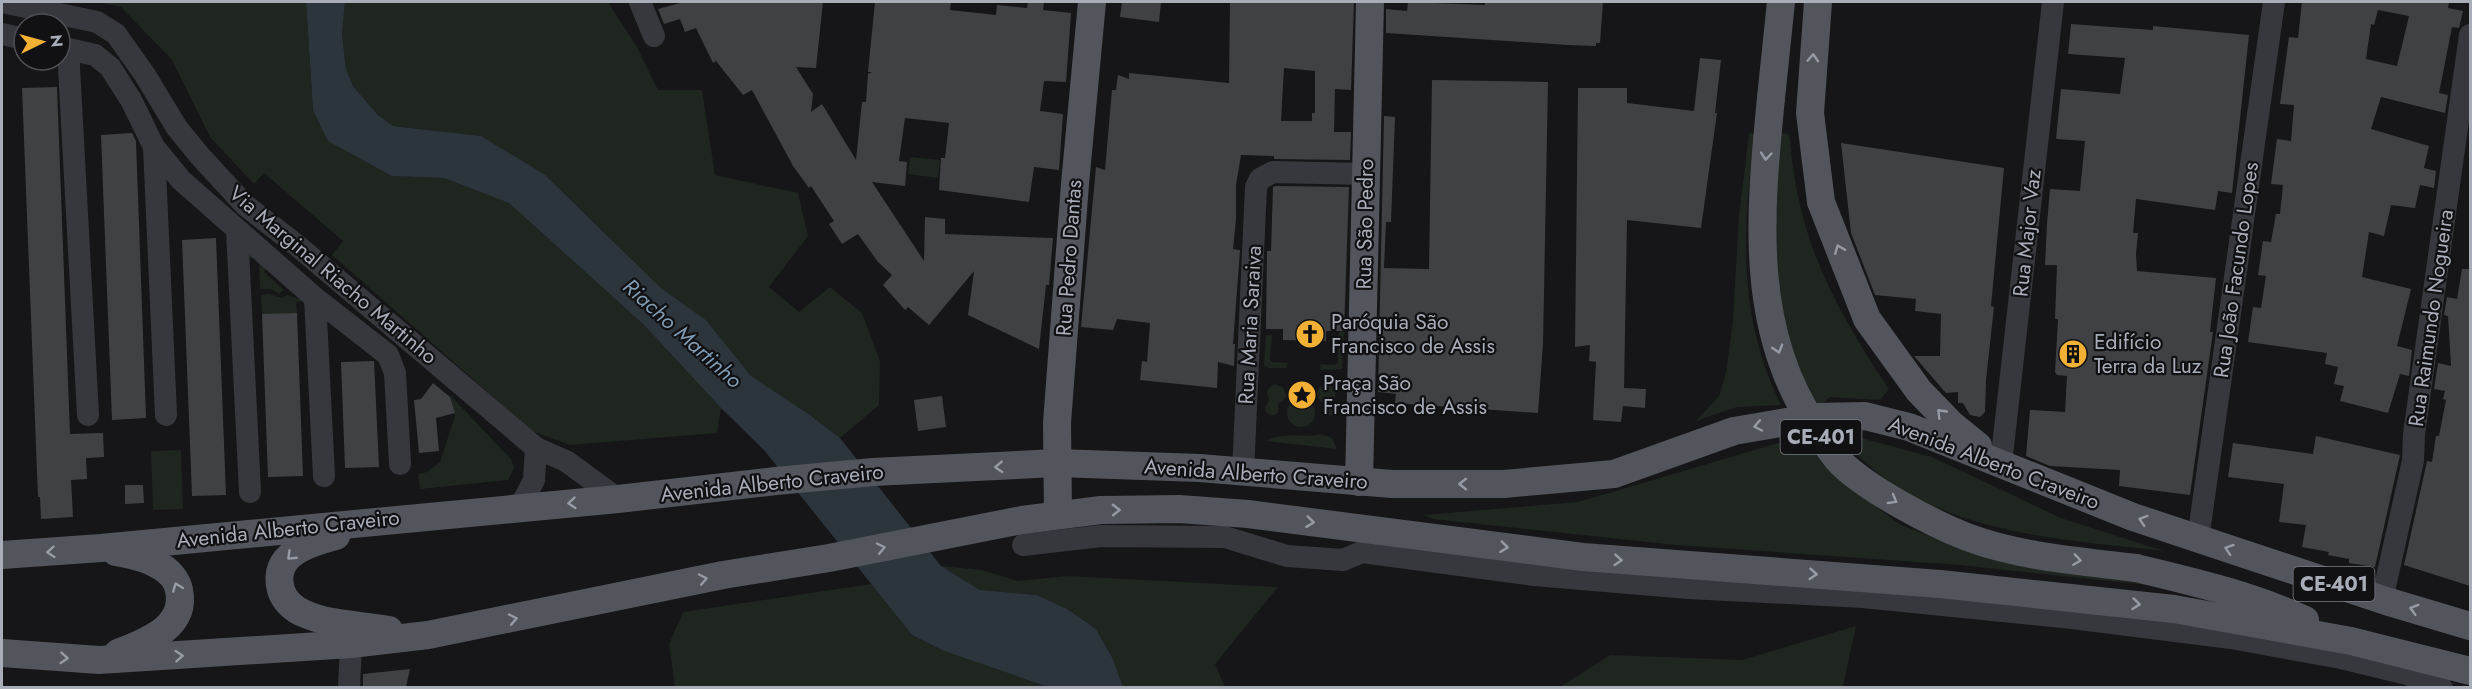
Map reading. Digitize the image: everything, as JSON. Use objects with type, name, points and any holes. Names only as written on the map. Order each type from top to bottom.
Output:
[{"type":"main road","name":"Rua Pedro Dantas","points":[[1058,514],[1057,423],[1070,243],[1092,2]]},
{"type":"main road","name":"Rua São Pedro","points":[[1359,482],[1370,2]]},
{"type":"main road","name":"CE-401","points":[[1781,2],[1762,193],[1763,265],[1767,306],[1786,373],[1808,417],[1839,461],[1875,489],[1966,537],[2010,550],[2136,568],[2208,585],[2284,610],[2351,640]]},
{"type":"main road","name":"CE-401","points":[[1818,2],[1810,113],[1821,202],[1867,319],[1919,391],[1952,425],[2001,464]]},
{"type":"main road","name":"Avenida Alberto Craveiro","points":[[2,555],[101,548],[618,499],[873,472],[1057,463],[1243,472],[1359,482],[1504,484],[1614,474],[1734,431],[1791,420],[1842,415],[1865,416],[1909,427],[2133,517],[2382,600],[2470,626]]},
{"type":"main road","name":"Avenida Alberto Craveiro","points":[[2,653],[99,660],[351,644],[428,635],[723,575],[829,558],[1058,514],[1101,510],[1179,509],[1248,514],[1583,557],[1940,584],[2163,607],[2351,640],[2470,671]]},
{"type":"main road","points":[[404,518],[309,543],[282,565],[280,586],[282,594],[291,605],[310,616],[428,635]]},
{"type":"main road","points":[[99,660],[138,645],[166,629],[178,614],[181,597],[176,581],[161,566],[141,558],[101,548]]},
{"type":"street","name":"Via Marginal Riacho Martinho","points":[[2,2],[97,22],[116,34],[145,75],[177,128],[245,205],[536,448],[566,461],[618,499]]},
{"type":"street","points":[[640,2],[654,36]]},
{"type":"street","name":"Rua Major Vaz","points":[[2001,464],[2053,2]]},
{"type":"street","name":"Rua João Facundo Lopes","points":[[2198,538],[2274,2]]},
{"type":"street","name":"Rua Raimundo Nogueira","points":[[2382,600],[2413,461],[2414,434],[2464,127],[2470,35]]},
{"type":"street","points":[[72,50],[95,56],[110,67],[131,100],[154,147],[181,180],[315,298],[388,355],[393,364],[400,464]]},
{"type":"street","points":[[66,72],[88,415]]},
{"type":"street","points":[[154,147],[166,415]]},
{"type":"street","name":"Rua Maria Saraiva","points":[[1243,472],[1256,187],[1260,179],[1273,172],[1366,174]]},
{"type":"street","points":[[237,230],[250,492]]},
{"type":"street","points":[[283,270],[299,248]]},
{"type":"street","points":[[315,298],[324,476]]},
{"type":"street","points":[[520,507],[534,480],[536,448]]},
{"type":"street","points":[[1023,545],[1101,536],[1225,537],[1287,556],[1342,560],[1362,552],[1534,575],[1689,588],[1863,597],[2072,618],[2231,638],[2341,658],[2406,674],[2442,687]]},
{"type":"street","points":[[349,687],[351,644]]},
{"type":"shaded area","points":[[97,2],[306,2],[313,110],[392,176],[444,178],[509,203],[644,325],[721,408],[717,433],[570,445],[532,431],[332,255],[343,241],[264,173],[254,184],[210,137],[172,60],[121,7]]},
{"type":"shaded area","points":[[345,2],[608,2],[637,47],[658,90],[702,90],[715,175],[798,193],[808,236],[769,287],[799,312],[830,287],[862,313],[880,361],[879,405],[840,438],[751,376],[706,320],[661,288],[544,174],[481,136],[393,126],[378,115],[353,86],[346,69],[342,34]]},
{"type":"shaded area","points":[[1751,132],[1754,136],[1746,239],[1750,305],[1767,371],[1781,405],[1737,407],[1696,421],[1719,396],[1726,373],[1733,320],[1739,216]]},
{"type":"shaded area","points":[[1788,134],[1790,138],[1801,208],[1822,270],[1851,329],[1889,389],[1880,400],[1830,397],[1817,408],[1798,364],[1779,301],[1775,267],[1775,211],[1780,135]]},
{"type":"shaded area","points":[[910,157],[940,160],[938,178],[908,174]]},
{"type":"shaded area","points":[[246,247],[259,258],[246,258]]},
{"type":"shaded area","points":[[259,258],[268,266],[264,272],[284,290],[279,294],[271,289],[260,289]]},
{"type":"shaded area","points":[[269,294],[282,298],[287,295],[306,301],[296,302],[297,313],[287,313],[286,321],[273,322],[273,314],[262,314],[261,295]]},
{"type":"shaded area","points":[[1339,332],[1344,332],[1342,369],[1321,370],[1320,364],[1338,363]]},
{"type":"shaded area","points":[[1266,335],[1272,335],[1270,360],[1288,363],[1286,368],[1269,368],[1264,365]]},
{"type":"shaded area","points":[[1274,384],[1283,387],[1286,396],[1278,404],[1278,413],[1272,416],[1266,412],[1265,408],[1269,401],[1267,391]]},
{"type":"shaded area","points":[[1328,384],[1336,393],[1333,402],[1337,411],[1332,416],[1324,413],[1324,404],[1317,395],[1319,388]]},
{"type":"shaded area","points":[[450,395],[511,459],[514,468],[508,480],[420,489],[418,474],[427,472],[440,462],[455,416]]},
{"type":"shaded area","points":[[1301,399],[1311,403],[1315,413],[1311,423],[1301,427],[1291,423],[1287,413],[1291,403]]},
{"type":"shaded area","points":[[1839,432],[1932,457],[2061,518],[2164,551],[2031,534],[1944,511],[1904,491],[1869,466]]},
{"type":"shaded area","points":[[1320,434],[1332,438],[1337,449],[1266,441],[1279,436]]},
{"type":"shaded area","points":[[1802,436],[1821,462],[1842,481],[1899,524],[1959,548],[2166,587],[1960,565],[1676,545],[1433,519],[1424,515],[1578,502]]},
{"type":"shaded area","points":[[181,450],[183,509],[153,510],[151,451]]},
{"type":"shaded area","points":[[941,566],[982,570],[1017,581],[1068,576],[1278,587],[1215,664],[1225,687],[1123,687],[1113,659],[1096,629],[1067,609],[1037,595],[980,590]]},
{"type":"shaded area","points":[[871,584],[912,635],[944,651],[1048,687],[675,687],[669,644],[683,612]]},
{"type":"shaded area","points":[[1856,626],[1843,687],[1560,687],[1610,655],[1742,660]]},
{"type":"water","name":"Riacho Martinho","points":[[306,2],[345,2],[342,34],[346,69],[353,86],[378,115],[393,126],[481,136],[544,174],[661,288],[706,320],[751,376],[840,438],[941,566],[980,590],[1037,595],[1067,609],[1096,629],[1113,659],[1123,687],[1048,687],[944,651],[912,635],[764,450],[721,408],[644,325],[509,203],[444,178],[392,176],[328,141],[313,110]]},
{"type":"building","points":[[684,2],[823,2],[816,68],[796,67],[813,94],[811,112],[822,104],[856,160],[862,102],[866,102],[868,74],[872,72],[868,72],[875,2],[951,2],[950,10],[996,15],[997,5],[1027,8],[1028,2],[1044,2],[1043,10],[1071,13],[1066,82],[1044,81],[1040,111],[1063,114],[1059,170],[1034,167],[1029,202],[939,190],[941,158],[945,158],[949,123],[905,118],[899,161],[907,162],[905,186],[872,182],[924,261],[925,217],[945,219],[945,234],[1053,238],[1049,285],[1046,285],[1039,349],[968,315],[974,271],[929,325],[908,307],[905,310],[883,285],[892,275],[878,262],[858,234],[842,244],[829,224],[834,221],[811,186],[809,188],[793,166],[752,90],[743,95],[716,61],[713,63],[696,28],[685,32],[680,19],[664,24],[658,9]]},
{"type":"building","points":[[1122,2],[1161,2],[1159,22],[1120,17]]},
{"type":"building","points":[[1230,2],[1354,2],[1351,90],[1335,89],[1334,132],[1351,132],[1350,160],[1274,159],[1274,156],[1241,155],[1236,185],[1233,249],[1240,250],[1233,344],[1235,344],[1234,366],[1218,362],[1217,388],[1140,380],[1142,361],[1147,362],[1150,323],[1117,319],[1113,330],[1081,327],[1096,167],[1105,170],[1112,90],[1116,90],[1118,75],[1129,79],[1129,73],[1229,83]],"holes":[[[1284,68],[1315,71],[1315,113],[1312,113],[1312,121],[1281,121]]]},
{"type":"building","points":[[1408,2],[1485,5],[1485,2],[1603,2],[1600,43],[1596,43],[1596,46],[1568,45],[1386,33],[1386,9],[1407,11]]},
{"type":"building","points":[[2302,2],[2449,2],[2448,8],[2463,11],[2459,28],[2452,27],[2439,93],[2448,95],[2445,113],[2381,97],[2371,129],[2429,146],[2424,168],[2436,171],[2434,188],[2420,185],[2415,208],[2391,205],[2384,236],[2369,232],[2362,277],[2411,289],[2397,346],[2412,350],[2409,376],[2400,374],[2388,413],[2340,401],[2344,386],[2334,384],[2338,367],[2325,364],[2327,353],[2248,342],[2253,307],[2261,308],[2266,276],[2258,275],[2263,241],[2271,242],[2276,214],[2280,214],[2283,185],[2271,184],[2277,139],[2291,141],[2294,105],[2280,104],[2289,37],[2298,38]],"holes":[[[2378,10],[2409,16],[2397,66],[2366,59],[2371,24],[2374,25]]]},
{"type":"building","points":[[2071,24],[2153,30],[2153,26],[2249,35],[2232,193],[2218,191],[2215,210],[2136,199],[2133,233],[2138,233],[2137,271],[2216,278],[2210,332],[2213,332],[2190,495],[2119,486],[2120,470],[2050,466],[2026,456],[2030,410],[2065,412],[2067,376],[2057,375],[2055,372],[2058,319],[2055,319],[2057,265],[2045,265],[2047,224],[2050,189],[2080,191],[2085,141],[2056,139],[2061,89],[2120,94],[2125,58],[2068,54]]},
{"type":"building","points":[[1700,58],[1721,60],[1715,113],[1717,113],[1701,228],[1627,220],[1624,388],[1646,389],[1645,408],[1623,406],[1621,422],[1593,420],[1596,362],[1589,361],[1590,345],[1575,347],[1578,88],[1627,88],[1627,103],[1694,111]]},
{"type":"building","points":[[1432,80],[1548,82],[1543,344],[1538,413],[1395,403],[1396,394],[1378,392],[1384,116],[1395,117],[1391,222],[1386,222],[1384,268],[1429,269]]},
{"type":"building","points":[[57,87],[70,434],[103,433],[104,457],[86,458],[87,479],[71,480],[73,517],[41,519],[40,497],[38,497],[22,88]]},
{"type":"building","points":[[132,133],[136,141],[146,418],[112,420],[101,135]]},
{"type":"building","points":[[1841,143],[2004,168],[1991,306],[1994,307],[1985,412],[1980,417],[1970,415],[1963,403],[1958,403],[1958,392],[1946,393],[1914,356],[1940,356],[1941,314],[1915,311],[1916,299],[1875,295],[1851,233]]},
{"type":"building","points":[[1273,187],[1349,187],[1344,331],[1326,331],[1326,341],[1283,340],[1283,329],[1266,329],[1267,251],[1271,251]]},
{"type":"building","points":[[216,238],[226,495],[192,496],[182,240]]},
{"type":"building","points":[[2462,269],[2470,269],[2470,586],[2404,565],[2427,461],[2432,462],[2436,436],[2439,436],[2446,400],[2443,399],[2445,391],[2434,389],[2438,363],[2451,366],[2448,316],[2444,315],[2447,297],[2457,299]]},
{"type":"building","points":[[297,313],[303,476],[268,477],[262,314]]},
{"type":"building","points":[[374,361],[379,467],[345,468],[341,362]]},
{"type":"building","points":[[433,383],[450,397],[455,413],[436,418],[439,451],[419,453],[414,400],[421,399]]},
{"type":"building","points":[[942,396],[946,427],[918,431],[914,400]]},
{"type":"building","points":[[2316,436],[2400,455],[2375,567],[2349,563],[2349,559],[2328,555],[2329,552],[2302,547],[2306,525],[2279,522],[2284,484],[2228,477],[2233,443],[2313,454]]},
{"type":"building","points":[[125,485],[143,485],[144,503],[125,504]]},
{"type":"building","points":[[410,669],[406,687],[363,687],[363,674]]},
{"type":"place","name":"Paróquia São Francisco de Assis","points":[[1310,334]]},
{"type":"place","name":"Edifício Terra da Luz","points":[[2073,354]]},
{"type":"place","name":"Praça São Francisco de Assis","points":[[1302,395]]}]
